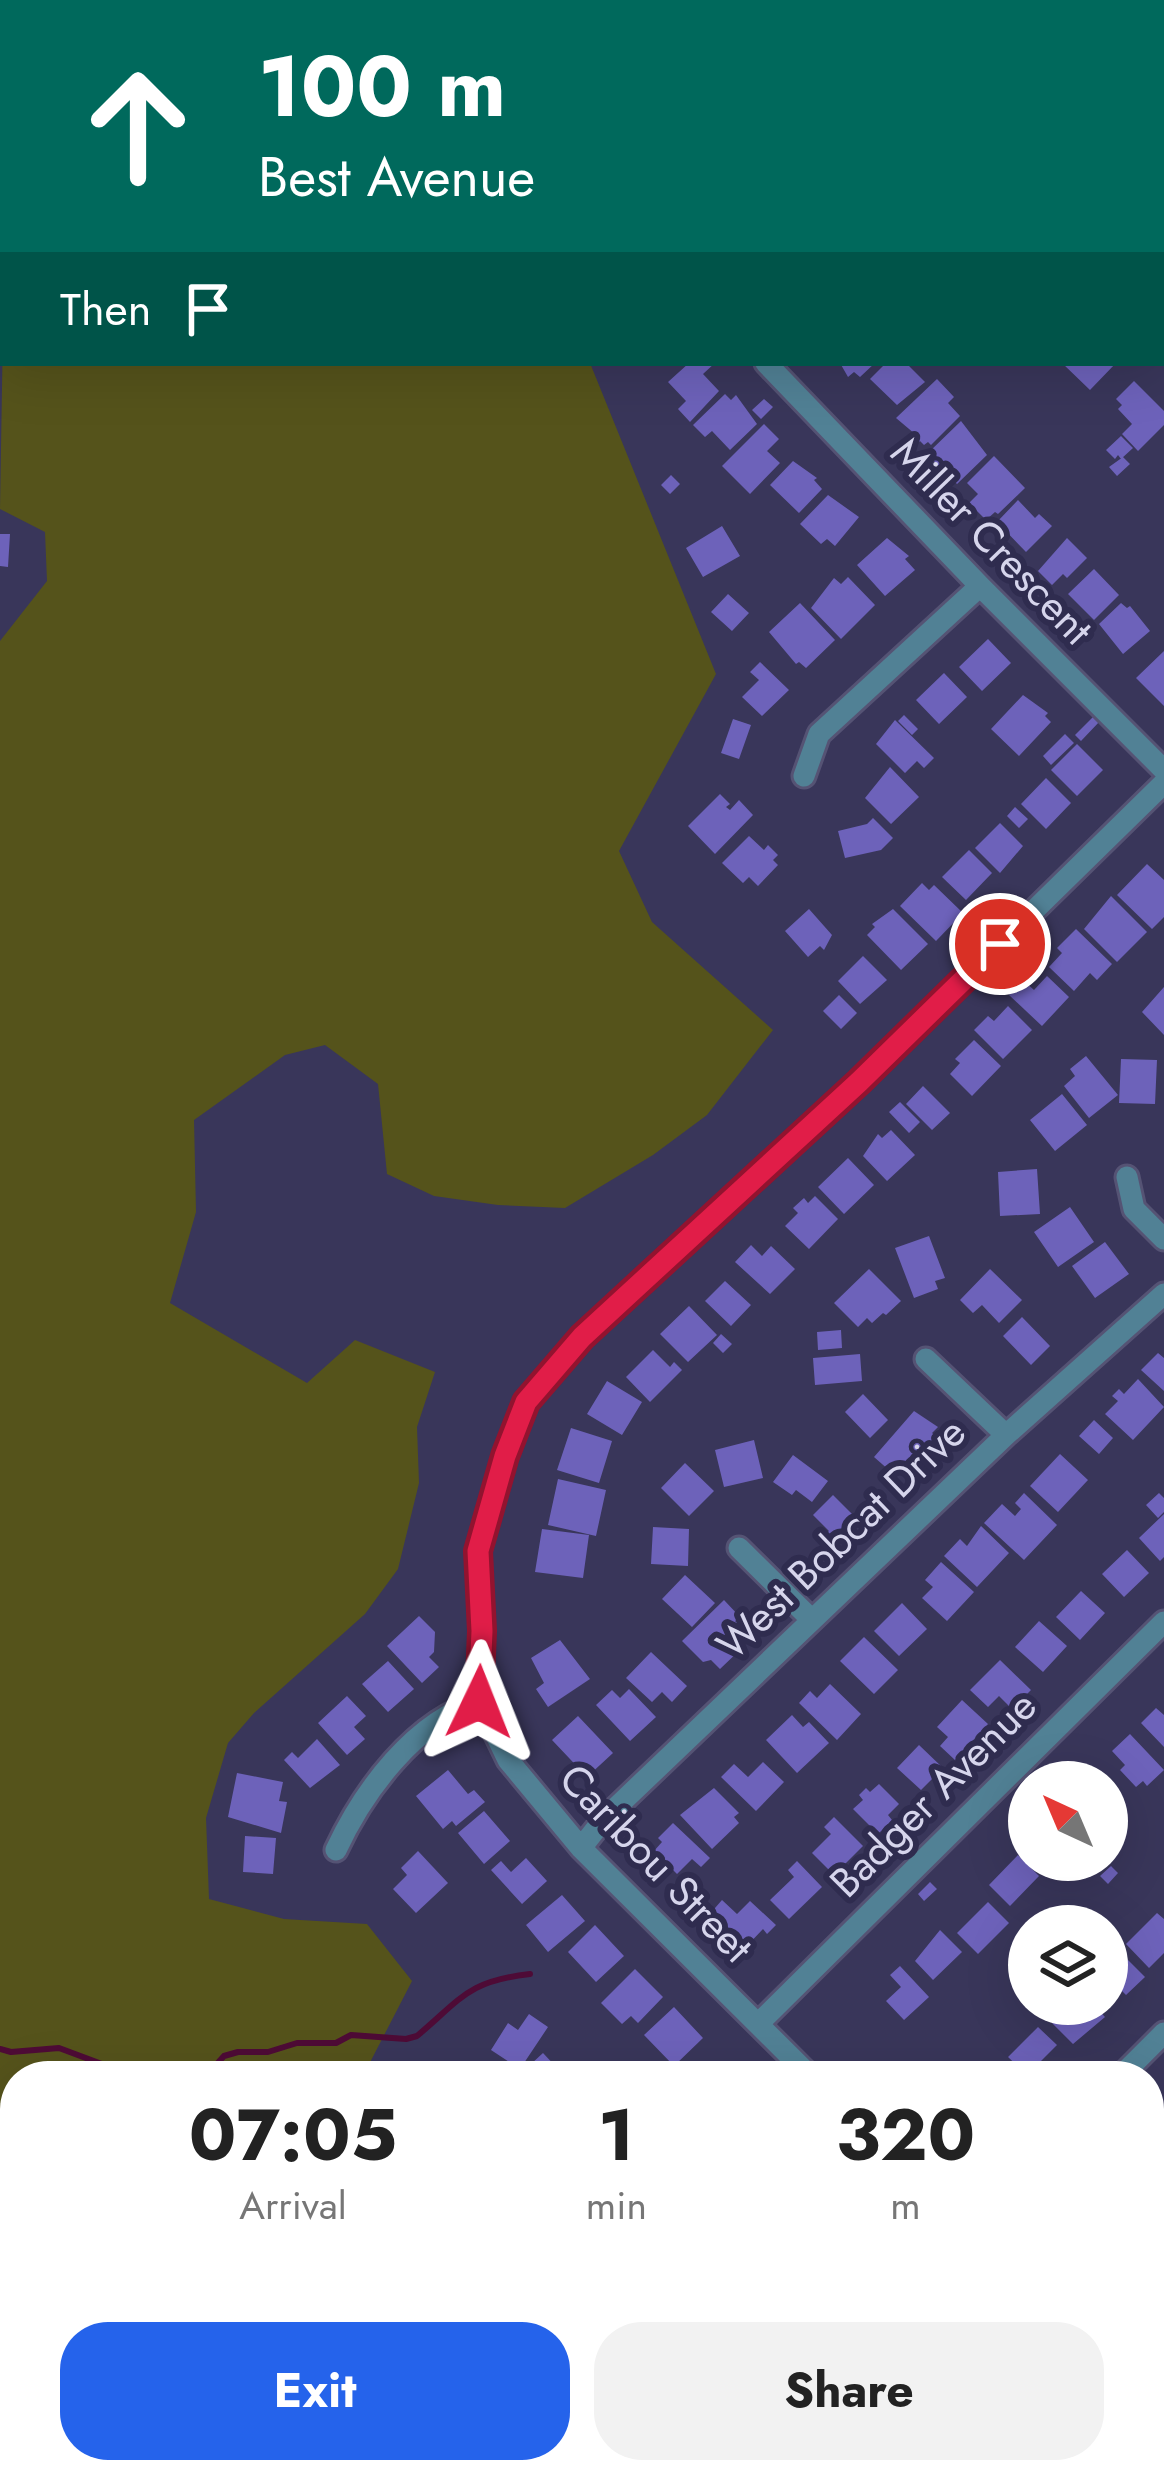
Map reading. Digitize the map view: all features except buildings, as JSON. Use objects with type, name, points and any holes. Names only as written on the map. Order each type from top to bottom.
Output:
[{"type":"street","name":"Miller Crescent","points":[[769,366],[1164,770]]},
{"type":"street","points":[[803,776],[819,734],[980,586]]},
{"type":"street","name":"Caribou Street","points":[[795,2061],[543,1808],[508,1760],[479,1702],[478,1551],[505,1456],[526,1402],[582,1337],[859,1082],[1164,783]]},
{"type":"street","points":[[1127,1177],[1134,1209],[1164,1239]]},
{"type":"street","name":"West Bobcat Drive","points":[[581,1848],[603,1820],[1006,1435],[1164,1294]]},
{"type":"street","points":[[926,1359],[1006,1435]]},
{"type":"street","points":[[739,1548],[812,1620]]},
{"type":"street","name":"Badger Avenue","points":[[758,2024],[1164,1622]]},
{"type":"street","points":[[336,1850],[355,1809],[400,1756],[453,1709],[479,1702]]},
{"type":"street","points":[[1136,2061],[1164,2033]]},
{"type":"shaded area","points":[[2,366],[591,366],[716,674],[619,851],[652,922],[773,1030],[707,1115],[653,1155],[565,1208],[434,1196],[387,1174],[378,1084],[325,1045],[285,1055],[194,1120],[196,1212],[170,1303],[307,1383],[355,1340],[435,1372],[417,1427],[419,1483],[398,1569],[365,1614],[254,1713],[228,1743],[206,1818],[209,1899],[284,1919],[367,1924],[412,1981],[371,2061],[0,2061],[0,641],[47,581],[45,532],[0,509]]},
{"type":"waterway","points":[[220,2061],[238,2052],[336,2043],[351,2035],[417,2036],[479,1987],[530,1974]]},
{"type":"waterway","points":[[0,2049],[59,2048],[94,2061]]},
{"type":"route","points":[[479,1702],[478,1551],[526,1402],[582,1337],[859,1082],[1000,944]]}]
